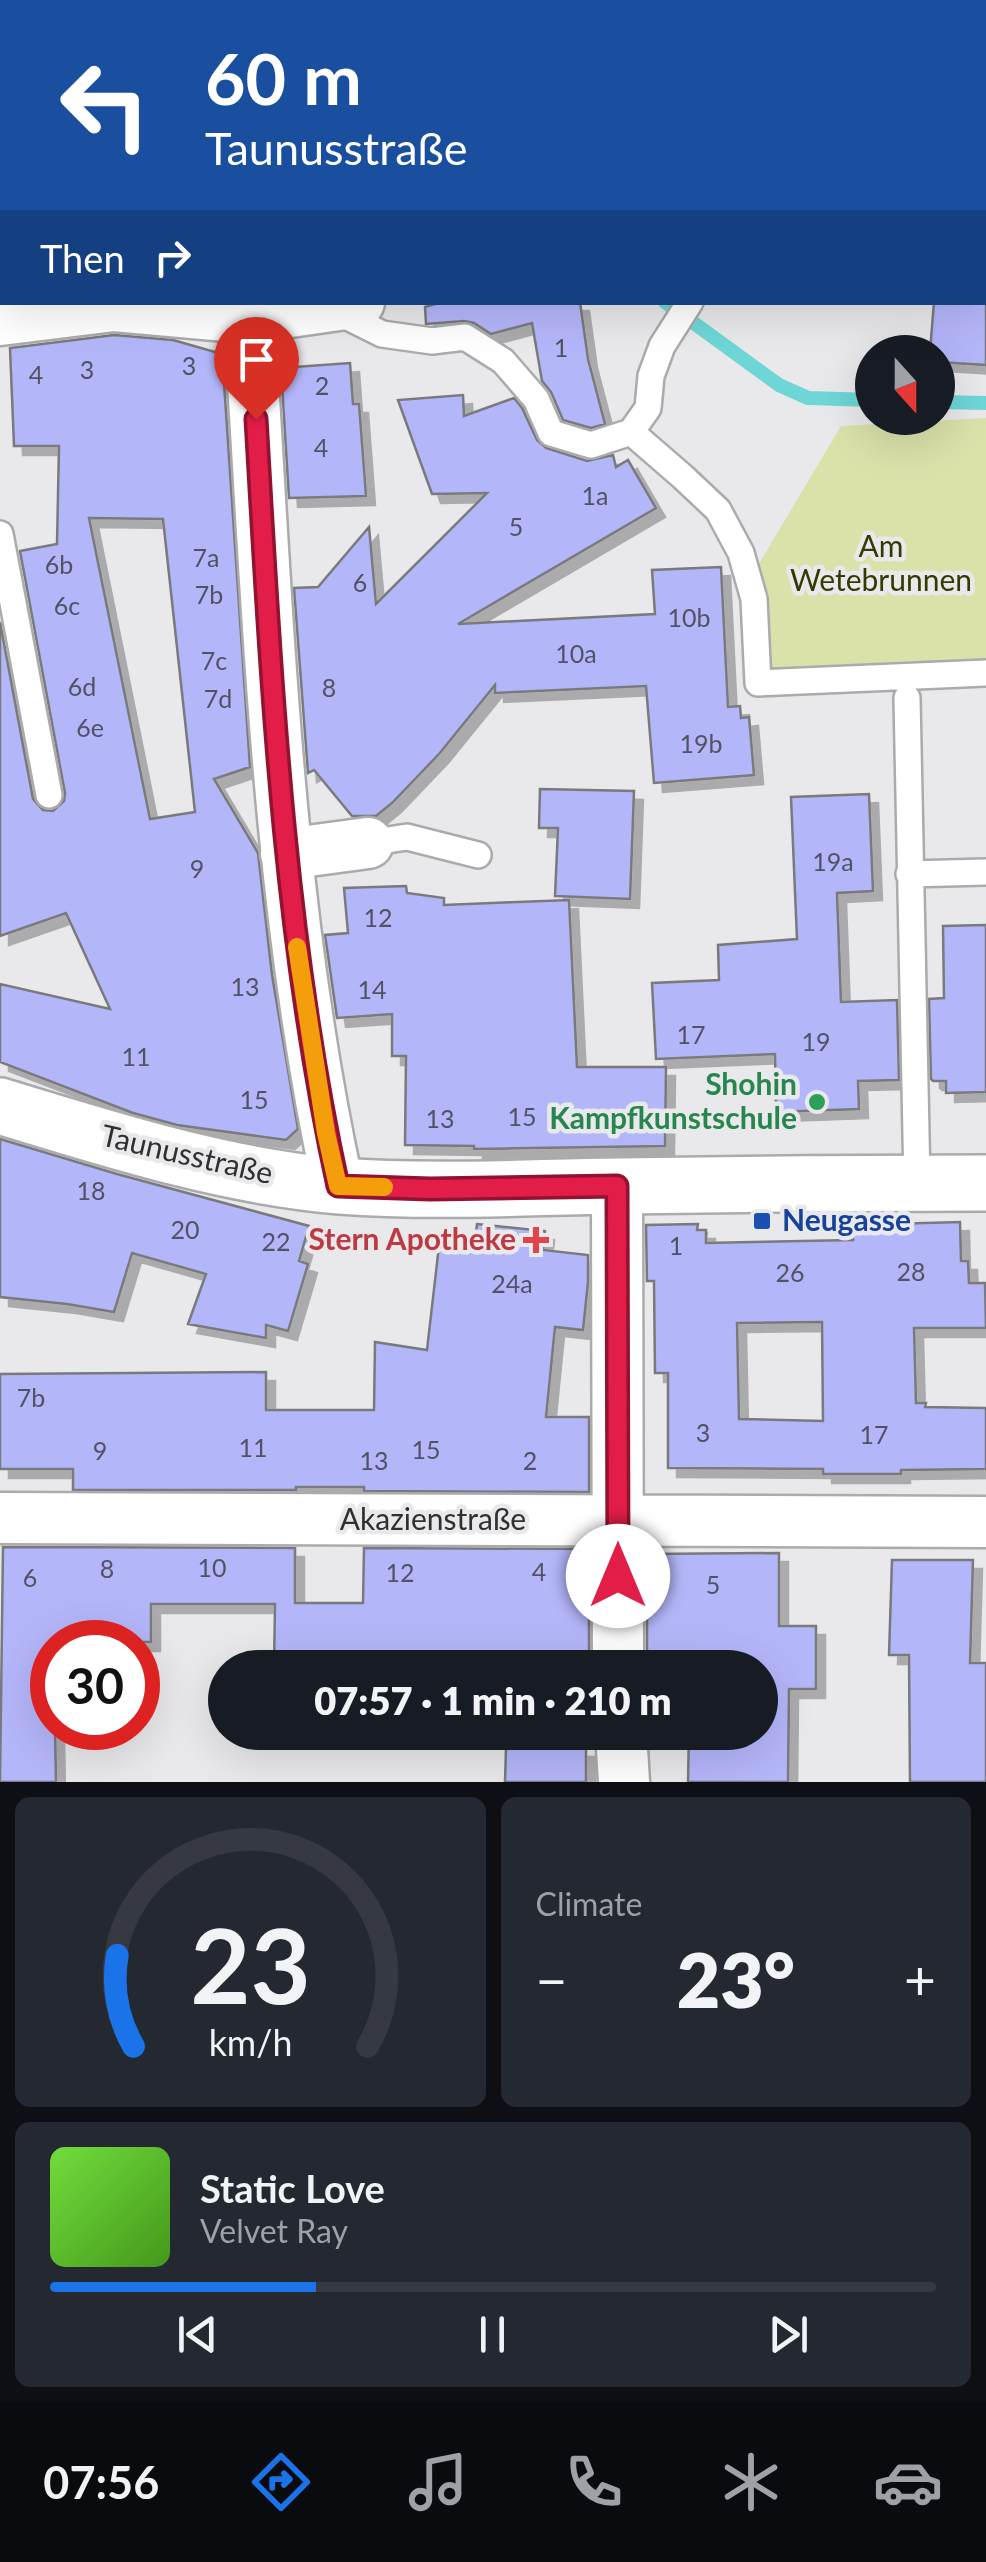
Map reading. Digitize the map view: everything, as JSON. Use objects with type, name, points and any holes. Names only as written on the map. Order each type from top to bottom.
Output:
[{"type":"street","points":[[0,320],[107,305]]},
{"type":"street","points":[[124,305],[249,318],[343,305]]},
{"type":"street","points":[[249,318],[286,854],[298,963],[338,1186]]},
{"type":"street","points":[[286,854],[368,844]]},
{"type":"street","name":"Taunusstraße","points":[[0,1106],[184,1158],[338,1186],[430,1189],[986,1183]]},
{"type":"street","points":[[617,1186],[618,1650]]},
{"type":"street","name":"Akazienstraße","points":[[0,1518],[986,1522]]},
{"type":"street","points":[[622,1750],[624,1782]]},
{"type":"lane","points":[[343,305],[382,334],[432,341],[465,337],[503,361],[536,399],[551,433],[591,445],[631,432],[648,408],[651,376],[662,346],[685,311]]},
{"type":"lane","points":[[631,432],[718,510],[740,552],[754,599],[758,683],[986,673]]},
{"type":"lane","points":[[0,534],[49,795]]},
{"type":"lane","points":[[907,698],[917,1183]]},
{"type":"lane","points":[[368,844],[407,837],[478,855]]},
{"type":"lane","points":[[910,874],[986,872]]},
{"type":"green space","name":"Am Wetebrunnen","points":[[986,418],[986,662],[759,677],[754,572],[841,426],[855,425],[855,435],[955,435],[955,420]]},
{"type":"building","points":[[580,305],[588,359],[605,424],[591,428],[563,420],[542,381],[532,323],[491,334],[464,321],[426,324],[425,307]]},
{"type":"building","points":[[934,305],[986,305],[986,365],[955,363],[955,335],[931,335]]},
{"type":"building","points":[[114,335],[173,340],[222,354],[250,767],[214,779],[258,853],[272,975],[298,1129],[286,1140],[177,1125],[133,1113],[0,1062],[0,984],[110,1009],[66,913],[0,936],[0,622],[33,799],[43,810],[53,811],[64,801],[65,793],[20,551],[57,544],[59,446],[14,446],[10,348]],"holes":[[[89,518],[163,519],[195,812],[150,819]]]},
{"type":"building","points":[[350,363],[353,404],[359,404],[366,496],[289,498],[281,368]]},
{"type":"building","points":[[463,395],[464,416],[514,398],[537,440],[546,448],[587,461],[613,455],[616,467],[628,460],[656,508],[458,624],[655,614],[652,570],[721,567],[728,707],[740,706],[741,718],[749,717],[754,775],[654,783],[646,686],[495,693],[495,685],[439,754],[376,816],[352,816],[314,770],[308,773],[294,588],[318,587],[369,527],[376,604],[487,493],[432,494],[398,400]]},
{"type":"building","points":[[540,789],[634,791],[630,899],[555,896],[558,828],[539,828]]},
{"type":"building","points":[[869,794],[873,891],[837,893],[841,1002],[897,1000],[899,1080],[858,1081],[859,1109],[776,1112],[775,1054],[656,1059],[652,983],[719,980],[718,945],[797,939],[791,797]]},
{"type":"building","points":[[406,886],[407,893],[444,898],[444,905],[569,900],[577,1067],[666,1067],[665,1146],[474,1149],[405,1145],[406,1056],[392,1056],[392,1014],[337,1018],[325,935],[348,933],[344,888]]},
{"type":"building","points":[[986,925],[986,1092],[946,1093],[946,1081],[931,1079],[929,999],[944,998],[943,926]]},
{"type":"building","points":[[0,1139],[309,1226],[299,1261],[308,1264],[288,1331],[266,1325],[266,1338],[188,1324],[206,1274],[132,1253],[114,1312],[0,1297]]},
{"type":"building","points":[[960,1222],[961,1261],[968,1261],[969,1283],[985,1283],[986,1328],[914,1328],[916,1403],[926,1403],[925,1407],[986,1408],[986,1469],[823,1474],[823,1469],[668,1468],[668,1373],[655,1373],[654,1281],[647,1281],[646,1225],[698,1224],[697,1230],[706,1230],[706,1243],[853,1240],[853,1225]],"holes":[[[822,1322],[823,1421],[739,1419],[737,1323]]]},
{"type":"building","points":[[477,1224],[545,1231],[543,1250],[588,1255],[583,1330],[555,1327],[546,1417],[589,1417],[589,1492],[364,1491],[364,1487],[73,1490],[73,1469],[0,1469],[0,1374],[266,1372],[266,1410],[374,1410],[375,1342],[427,1350],[440,1237],[475,1241]]},
{"type":"building","points":[[3,1547],[295,1548],[295,1603],[363,1603],[364,1548],[589,1549],[589,1650],[274,1650],[275,1604],[151,1604],[151,1620],[30,1620],[30,1750],[55,1750],[56,1782],[0,1782]]},
{"type":"building","points":[[779,1553],[779,1626],[816,1626],[816,1689],[789,1689],[788,1782],[688,1782],[689,1750],[778,1750],[778,1650],[647,1650],[647,1554]]},
{"type":"building","points":[[892,1560],[973,1560],[970,1663],[986,1663],[986,1782],[910,1782],[909,1655],[889,1655]]},
{"type":"building","points":[[506,1750],[586,1750],[586,1782],[505,1782]]},
{"type":"waterway","points":[[669,305],[779,385],[808,398],[855,399]]},
{"type":"waterway","points":[[955,402],[986,403]]},
{"type":"slow traffic","points":[[297,947],[338,1186],[384,1187]]},
{"type":"place","name":"Shohin Kampfkunstschule","points":[[817,1102]]},
{"type":"place","name":"Neugasse","points":[[762,1221]]},
{"type":"place","name":"Stern Apotheke","points":[[536,1240]]},
{"type":"route","points":[[256,419],[286,854],[298,963],[338,1186],[430,1189],[617,1186],[618,1576]]}]
